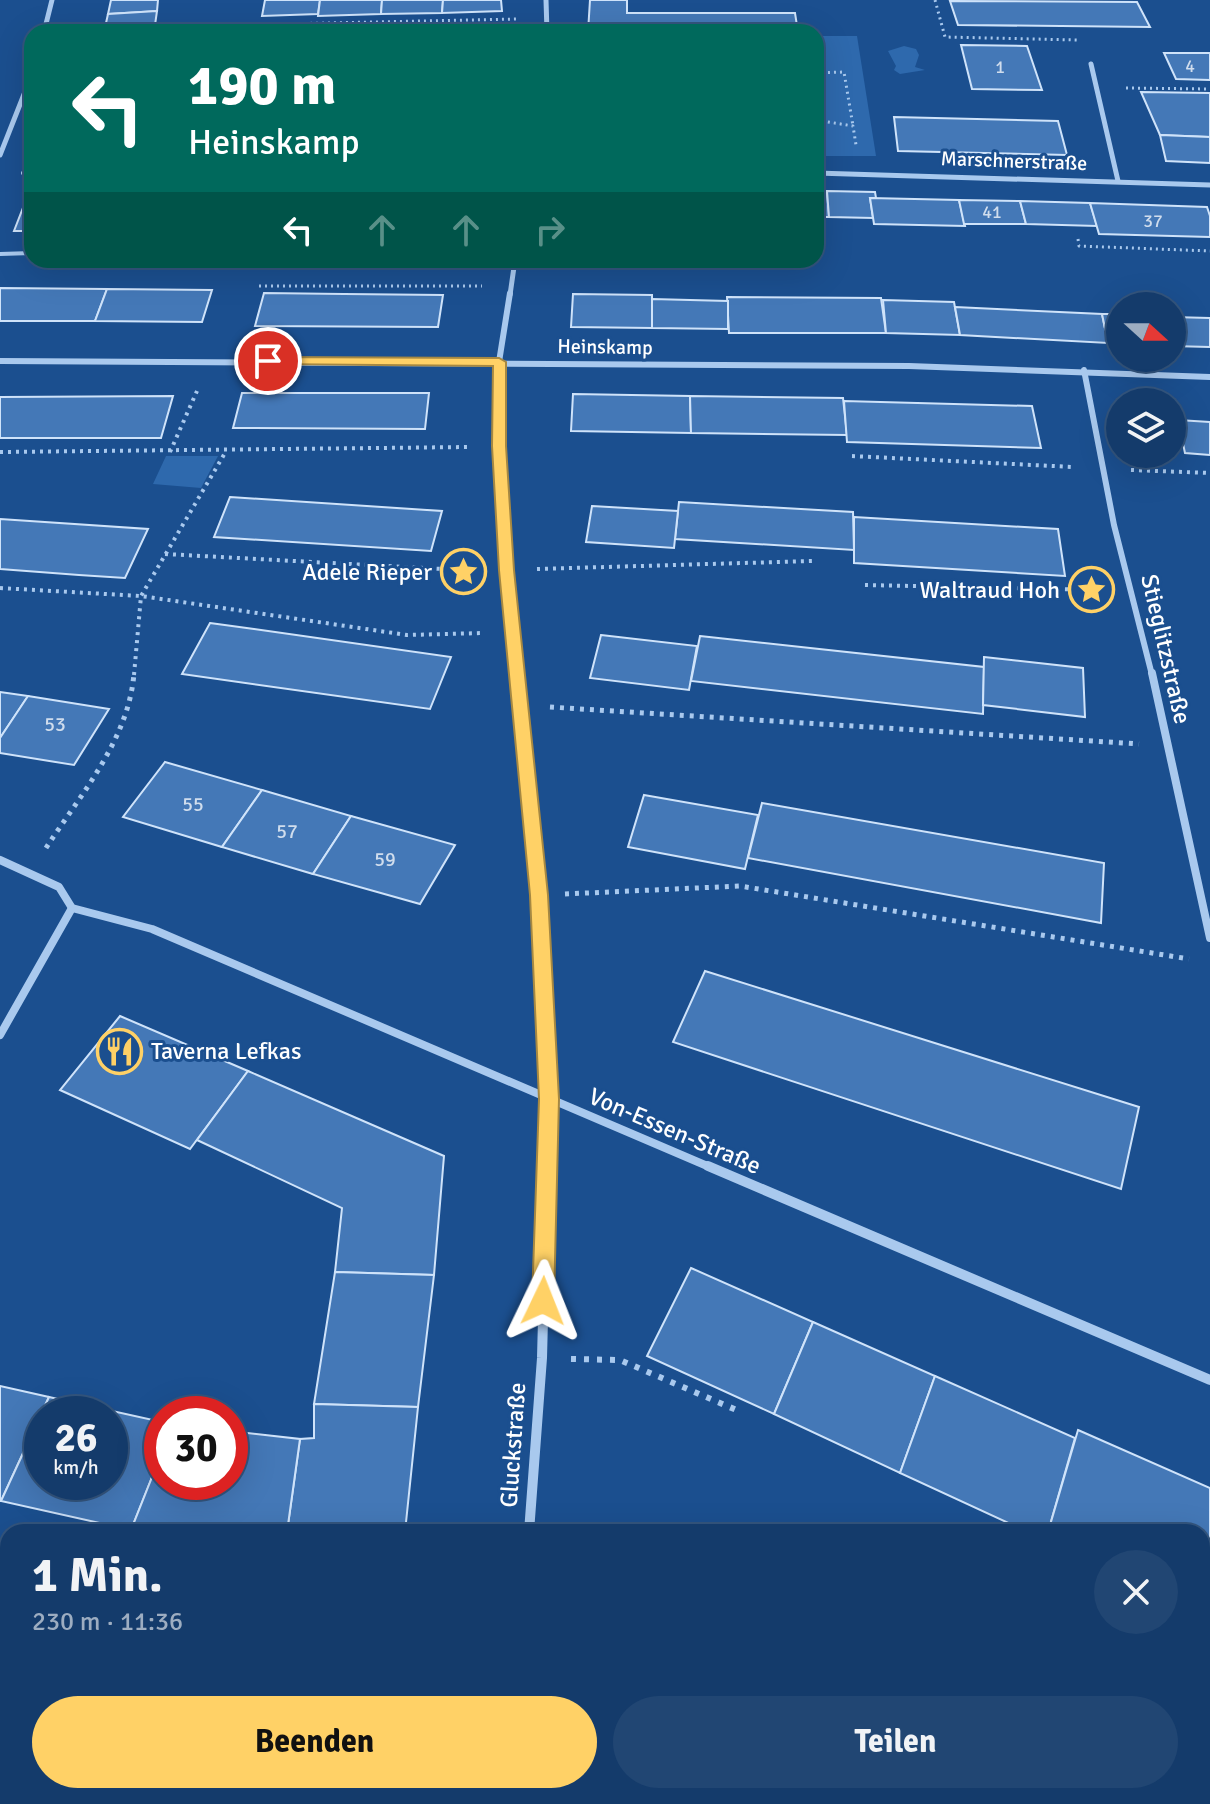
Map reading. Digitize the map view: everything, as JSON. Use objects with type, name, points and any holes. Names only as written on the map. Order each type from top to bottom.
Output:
[{"type":"street","points":[[46,24],[52,0]]},
{"type":"street","points":[[546,0],[547,24]]},
{"type":"street","points":[[1091,64],[1118,181]]},
{"type":"street","points":[[0,155],[24,94]]},
{"type":"street","name":"Marschnerstraße","points":[[824,173],[1210,185]]},
{"type":"street","name":"Gluckstraße","points":[[513,268],[499,362],[499,446],[507,570],[539,895],[549,1099],[542,1358],[530,1524]]},
{"type":"street","name":"Heinskamp","points":[[0,361],[499,362],[1084,370],[1210,377]]},
{"type":"street","name":"Stieglitzstraße","points":[[1084,370],[1103,468],[1210,938]]},
{"type":"street","points":[[0,860],[59,887],[72,908],[0,1035]]},
{"type":"street","name":"Von-Essen-Straße","points":[[72,908],[152,929],[1210,1380]]},
{"type":"lane","points":[[0,254],[24,253]]},
{"type":"path","points":[[935,0],[945,37],[1086,40]]},
{"type":"path","points":[[278,24],[547,18]]},
{"type":"path","points":[[824,73],[844,72],[860,174]]},
{"type":"path","points":[[1097,87],[1210,89]]},
{"type":"path","points":[[824,121],[853,126]]},
{"type":"path","points":[[1078,239],[1079,246],[1210,251]]},
{"type":"path","points":[[259,286],[510,286]]},
{"type":"path","points":[[170,452],[210,361]]},
{"type":"path","points":[[0,452],[225,452],[499,446]]},
{"type":"path","points":[[31,872],[111,748],[132,701],[141,596],[225,452]]},
{"type":"path","points":[[852,456],[1210,473]]},
{"type":"path","points":[[865,585],[1132,591]]},
{"type":"path","points":[[0,588],[141,596],[407,635],[515,632]]},
{"type":"path","points":[[522,705],[1168,746]]},
{"type":"path","points":[[539,895],[740,886],[1194,960]]},
{"type":"path","points":[[542,1358],[620,1360],[741,1412]]},
{"type":"shaded area","points":[[824,36],[857,36],[876,156],[824,156]]},
{"type":"shaded area","points":[[904,46],[916,49],[919,55],[915,67],[925,70],[900,74],[894,70],[896,66],[888,51]]},
{"type":"shaded area","points":[[166,456],[218,456],[201,488],[153,484]]},
{"type":"building","points":[[111,0],[158,0],[157,11],[108,14]]},
{"type":"building","points":[[265,0],[320,0],[318,14],[262,16]]},
{"type":"building","points":[[320,0],[382,0],[381,14],[318,16]]},
{"type":"building","points":[[382,0],[443,0],[442,13],[381,14]]},
{"type":"building","points":[[443,0],[501,0],[502,11],[442,13]]},
{"type":"building","points":[[590,0],[627,0],[627,13],[795,13],[797,24],[588,24]]},
{"type":"building","points":[[950,1],[1137,2],[1150,27],[958,25]]},
{"type":"building","points":[[157,11],[155,24],[106,24],[108,14]]},
{"type":"building","points":[[961,45],[1027,46],[1042,90],[972,89]]},
{"type":"building","points":[[1164,53],[1210,53],[1210,80],[1176,79]]},
{"type":"building","points":[[1141,92],[1210,93],[1210,137],[1160,135]]},
{"type":"building","points":[[894,117],[1058,121],[1067,155],[898,151]]},
{"type":"building","points":[[1160,135],[1210,137],[1210,163],[1166,161]]},
{"type":"building","points":[[824,191],[827,191],[829,217],[824,217]]},
{"type":"building","points":[[827,191],[875,192],[876,198],[870,198],[873,218],[829,217]]},
{"type":"building","points":[[870,198],[959,200],[965,226],[874,224]]},
{"type":"building","points":[[959,200],[1020,201],[1026,224],[964,224]]},
{"type":"building","points":[[1020,201],[1090,203],[1097,226],[1026,224]]},
{"type":"building","points":[[1090,203],[1207,207],[1210,237],[1099,234]]},
{"type":"building","points":[[24,205],[24,231],[14,231]]},
{"type":"building","points":[[0,288],[107,289],[95,321],[0,321]]},
{"type":"building","points":[[107,289],[212,290],[202,322],[95,321]]},
{"type":"building","points":[[264,293],[443,295],[438,327],[255,326]]},
{"type":"building","points":[[573,294],[652,295],[652,328],[571,327]]},
{"type":"building","points":[[727,297],[881,298],[886,333],[729,333]]},
{"type":"building","points":[[652,299],[728,301],[728,329],[652,328]]},
{"type":"building","points":[[883,300],[954,302],[960,335],[886,333]]},
{"type":"building","points":[[955,307],[1102,314],[1106,343],[960,335]]},
{"type":"building","points":[[1186,317],[1210,318],[1210,347],[1186,346]]},
{"type":"building","points":[[242,393],[429,393],[425,429],[233,428]]},
{"type":"building","points":[[573,394],[690,396],[691,433],[571,431]]},
{"type":"building","points":[[173,396],[161,438],[0,438],[0,397]]},
{"type":"building","points":[[690,396],[843,398],[847,435],[691,433]]},
{"type":"building","points":[[844,401],[1032,406],[1041,448],[847,442]]},
{"type":"building","points":[[1186,420],[1210,422],[1210,455],[1186,453]]},
{"type":"building","points":[[230,497],[442,511],[431,551],[214,537]]},
{"type":"building","points":[[679,502],[853,512],[854,550],[675,539]]},
{"type":"building","points":[[592,506],[678,511],[674,548],[586,542]]},
{"type":"building","points":[[854,517],[1058,529],[1065,576],[854,563]]},
{"type":"building","points":[[0,519],[148,529],[125,578],[79,575],[0,569]]},
{"type":"building","points":[[210,623],[451,657],[430,709],[182,674]]},
{"type":"building","points":[[601,635],[697,646],[689,690],[590,678]]},
{"type":"building","points":[[700,636],[984,667],[983,714],[691,681]]},
{"type":"building","points":[[984,657],[1083,668],[1085,717],[983,705]]},
{"type":"building","points":[[0,692],[28,696],[0,738]]},
{"type":"building","points":[[28,696],[109,709],[74,765],[0,753],[0,738]]},
{"type":"building","points":[[165,762],[262,790],[222,847],[123,817]]},
{"type":"building","points":[[262,790],[351,816],[313,874],[222,847]]},
{"type":"building","points":[[644,795],[758,815],[745,869],[628,847]]},
{"type":"building","points":[[762,803],[1104,863],[1101,923],[748,858]]},
{"type":"building","points":[[351,816],[455,845],[420,904],[313,874]]},
{"type":"building","points":[[705,971],[1139,1107],[1121,1189],[673,1042]]},
{"type":"building","points":[[120,1016],[248,1071],[190,1149],[60,1090]]},
{"type":"building","points":[[248,1071],[444,1156],[434,1275],[335,1272],[342,1208],[197,1140]]},
{"type":"building","points":[[691,1268],[813,1322],[774,1414],[647,1356]]},
{"type":"building","points":[[335,1272],[434,1275],[418,1407],[314,1404]]},
{"type":"building","points":[[813,1322],[935,1376],[900,1473],[774,1414]]},
{"type":"building","points":[[935,1376],[1075,1438],[1050,1524],[1011,1524],[900,1473]]},
{"type":"building","points":[[0,1386],[45,1396],[24,1396],[24,1451],[0,1501]]},
{"type":"building","points":[[314,1404],[418,1407],[406,1524],[288,1524],[300,1439],[314,1438]]},
{"type":"building","points":[[128,1414],[144,1418],[144,1497],[133,1524],[104,1524],[1,1501],[24,1451],[24,1500],[128,1500]]},
{"type":"building","points":[[1078,1430],[1210,1488],[1210,1524],[1050,1524]]},
{"type":"building","points":[[248,1433],[300,1439],[288,1524],[133,1524],[144,1497],[144,1500],[248,1500]]},
{"type":"place","name":"Adele Rieper","points":[[463,572]]},
{"type":"place","name":"Waltraud Hoh","points":[[1091,590]]},
{"type":"place","name":"Taverna Lefkas","points":[[120,1051]]},
{"type":"route","points":[[268,361],[499,362],[499,446],[507,570],[539,895],[549,1099],[543,1301]]}]
